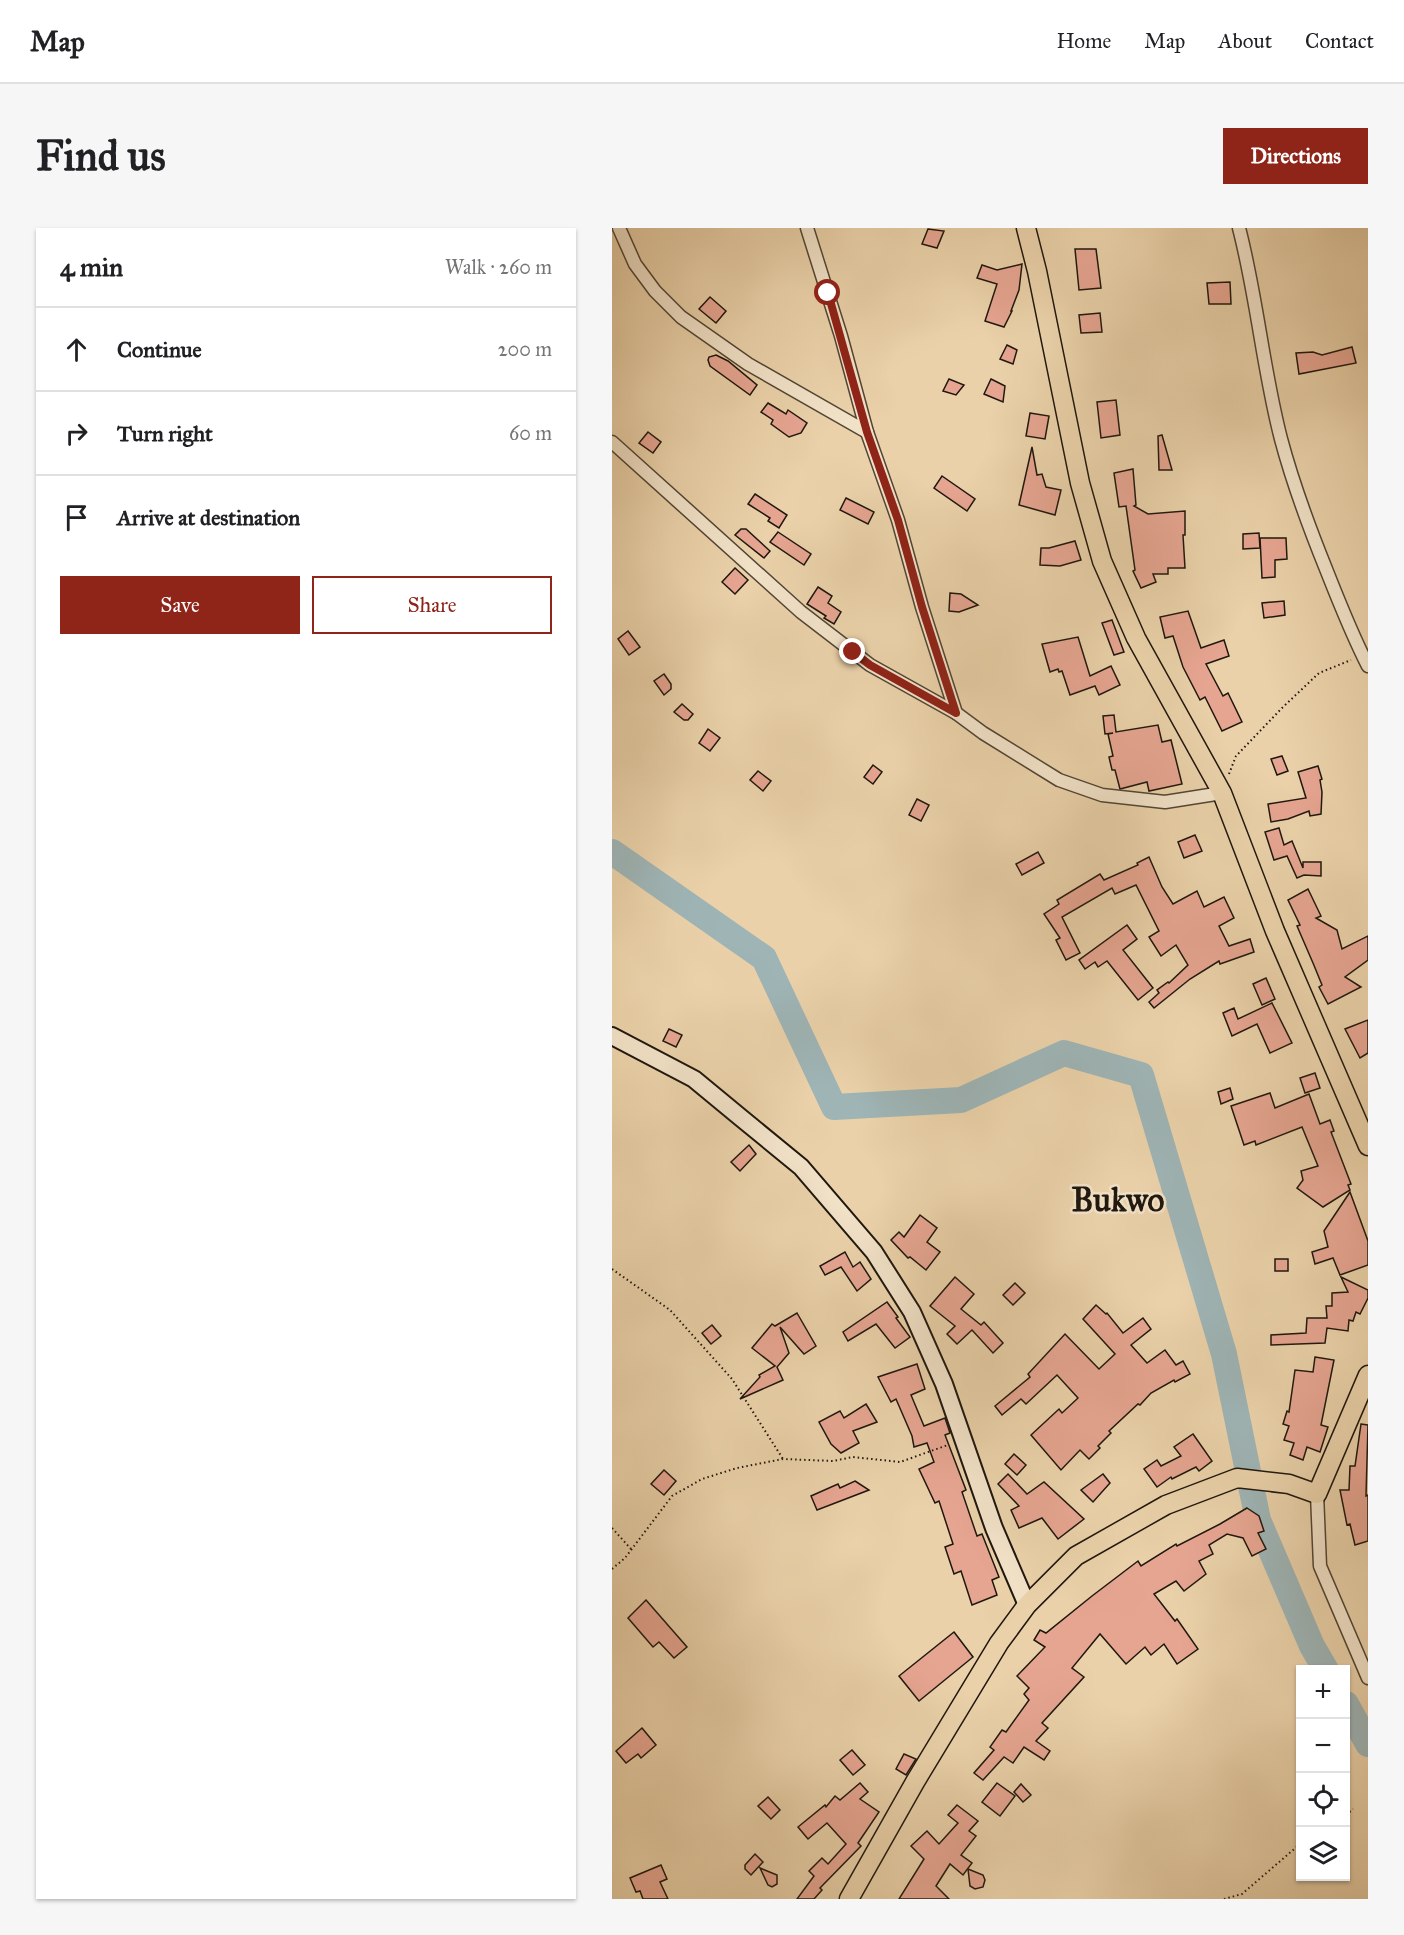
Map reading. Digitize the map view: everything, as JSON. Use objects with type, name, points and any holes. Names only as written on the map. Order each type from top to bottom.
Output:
[{"type":"main road","points":[[1026,228],[1037,271],[1080,483],[1102,561],[1136,638],[1221,793],[1275,931],[1368,1146]]},
{"type":"main road","points":[[612,1036],[694,1079],[801,1167],[874,1252],[912,1312],[944,1384],[994,1528],[1027,1605]]},
{"type":"main road","points":[[849,1899],[981,1672],[1027,1605],[1076,1556],[1166,1505],[1237,1478],[1288,1484],[1317,1494],[1368,1376]]},
{"type":"street","points":[[619,228],[635,264],[655,291],[681,317],[748,364],[867,432]]},
{"type":"street","points":[[807,228],[842,336],[867,432],[898,520],[922,607],[956,713]]},
{"type":"street","points":[[1239,228],[1269,385],[1287,459],[1316,545],[1365,661]]},
{"type":"street","points":[[612,442],[801,612],[870,665],[956,713],[983,733],[1059,780],[1102,795],[1165,802],[1221,793]]},
{"type":"street","points":[[1317,1494],[1320,1566],[1368,1678]]},
{"type":"path","points":[[1221,793],[1236,756],[1319,673],[1365,661]]},
{"type":"path","points":[[612,1269],[670,1310],[732,1379],[783,1459]]},
{"type":"path","points":[[612,1569],[632,1550],[672,1496],[702,1479],[737,1468],[783,1459],[833,1461],[853,1457],[900,1462],[964,1439]]},
{"type":"path","points":[[612,1528],[632,1550]]},
{"type":"path","points":[[1224,1899],[1242,1894],[1296,1847]]},
{"type":"building","points":[[928,229],[944,231],[937,248],[922,244]]},
{"type":"building","points":[[1075,249],[1096,249],[1101,288],[1079,290]]},
{"type":"building","points":[[1022,264],[1019,290],[1004,327],[985,321],[997,284],[977,278],[982,265],[997,270]]},
{"type":"building","points":[[1230,282],[1231,304],[1209,304],[1207,283]]},
{"type":"building","points":[[710,297],[726,311],[716,323],[699,309]]},
{"type":"building","points":[[1100,313],[1102,332],[1081,333],[1079,315]]},
{"type":"building","points":[[1007,345],[1017,350],[1013,364],[1000,359]]},
{"type":"building","points":[[1352,347],[1356,363],[1299,374],[1296,353],[1313,352],[1322,355]]},
{"type":"building","points":[[716,355],[728,361],[757,385],[750,395],[710,366],[709,357]]},
{"type":"building","points":[[949,379],[964,385],[956,395],[943,391]]},
{"type":"building","points":[[991,379],[1005,386],[1003,402],[984,394]]},
{"type":"building","points":[[1116,400],[1120,435],[1101,438],[1097,402]]},
{"type":"building","points":[[768,403],[786,414],[788,410],[807,423],[801,433],[789,437],[771,424],[773,420],[761,412]]},
{"type":"building","points":[[1030,413],[1049,416],[1045,439],[1026,436]]},
{"type":"building","points":[[648,432],[661,442],[653,453],[639,443]]},
{"type":"building","points":[[1162,435],[1172,470],[1159,470],[1158,436]]},
{"type":"building","points":[[1032,447],[1037,475],[1042,474],[1046,487],[1061,490],[1055,515],[1019,505]]},
{"type":"building","points":[[1133,469],[1136,505],[1134,506],[1148,514],[1185,511],[1185,535],[1183,535],[1185,568],[1168,568],[1168,574],[1153,574],[1156,582],[1141,588],[1133,571],[1135,570],[1126,506],[1119,507],[1114,473]]},
{"type":"building","points":[[942,476],[975,499],[967,511],[934,488]]},
{"type":"building","points":[[755,494],[787,515],[779,528],[768,521],[770,518],[748,504]]},
{"type":"building","points":[[846,498],[874,512],[868,524],[840,510]]},
{"type":"building","points":[[741,529],[746,529],[770,551],[764,558],[735,535]]},
{"type":"building","points":[[778,532],[811,554],[804,565],[770,542]]},
{"type":"building","points":[[1259,533],[1260,548],[1243,549],[1243,534]]},
{"type":"building","points":[[1260,538],[1286,538],[1287,559],[1275,560],[1275,577],[1262,578]]},
{"type":"building","points":[[1075,541],[1081,560],[1060,566],[1040,565],[1041,548]]},
{"type":"building","points":[[735,568],[748,580],[735,594],[722,582]]},
{"type":"building","points":[[818,587],[832,596],[828,603],[841,612],[834,624],[807,604]]},
{"type":"building","points":[[950,593],[961,594],[978,605],[959,612],[949,611]]},
{"type":"building","points":[[1284,601],[1285,615],[1264,618],[1262,603]]},
{"type":"building","points":[[1188,611],[1201,648],[1224,640],[1229,656],[1206,664],[1223,696],[1228,693],[1242,722],[1222,731],[1205,697],[1200,700],[1183,667],[1173,636],[1165,638],[1160,617]]},
{"type":"building","points":[[1112,620],[1124,652],[1114,655],[1102,623]]},
{"type":"building","points":[[628,631],[640,647],[629,655],[618,639]]},
{"type":"building","points":[[1078,637],[1090,676],[1111,666],[1120,685],[1099,695],[1095,686],[1070,695],[1062,671],[1059,672],[1058,669],[1050,672],[1042,644]]},
{"type":"building","points":[[664,674],[671,684],[671,689],[664,695],[654,681]]},
{"type":"building","points":[[682,704],[693,714],[688,720],[684,720],[674,712]]},
{"type":"building","points":[[1114,715],[1116,732],[1158,725],[1162,742],[1171,740],[1182,784],[1149,791],[1147,782],[1120,789],[1109,757],[1113,756],[1108,734],[1113,733],[1105,734],[1103,716]]},
{"type":"building","points":[[708,729],[720,738],[710,751],[699,743]]},
{"type":"building","points":[[1282,756],[1288,771],[1277,775],[1271,759]]},
{"type":"building","points":[[873,765],[882,772],[873,784],[864,777]]},
{"type":"building","points":[[1318,766],[1322,779],[1320,780],[1321,814],[1310,816],[1309,811],[1288,819],[1271,822],[1268,804],[1306,798],[1298,772]]},
{"type":"building","points":[[758,771],[771,781],[763,791],[750,780]]},
{"type":"building","points":[[917,799],[929,805],[921,821],[909,815]]},
{"type":"building","points":[[1279,828],[1284,845],[1292,841],[1303,868],[1303,862],[1321,862],[1321,876],[1304,875],[1297,878],[1287,856],[1274,860],[1265,832]]},
{"type":"building","points":[[1195,835],[1202,851],[1184,858],[1178,842]]},
{"type":"building","points":[[1038,852],[1044,863],[1022,875],[1016,864]]},
{"type":"building","points":[[1149,857],[1162,887],[1173,904],[1197,891],[1204,907],[1224,897],[1234,918],[1219,926],[1229,946],[1250,939],[1254,952],[1220,964],[1219,961],[1190,979],[1154,1008],[1149,1002],[1159,993],[1157,990],[1169,983],[1188,965],[1176,945],[1161,956],[1149,937],[1159,931],[1136,885],[1115,894],[1112,888],[1062,917],[1080,953],[1066,960],[1056,940],[1060,938],[1044,914],[1059,904],[1057,900],[1100,874],[1104,880],[1138,865],[1137,863]]},
{"type":"building","points":[[1308,889],[1321,916],[1316,918],[1337,930],[1342,949],[1368,936],[1368,960],[1345,977],[1361,987],[1328,1004],[1319,987],[1322,985],[1297,926],[1300,925],[1288,900]]},
{"type":"building","points":[[1127,925],[1137,939],[1123,950],[1153,988],[1138,1000],[1107,961],[1098,967],[1095,962],[1085,969],[1079,960]]},
{"type":"building","points":[[1266,978],[1275,999],[1262,1005],[1253,984]]},
{"type":"building","points":[[1272,1003],[1292,1043],[1270,1053],[1257,1024],[1232,1036],[1223,1013],[1234,1008],[1238,1019]]},
{"type":"building","points":[[1368,1020],[1368,1053],[1360,1058],[1345,1029]]},
{"type":"building","points":[[669,1029],[682,1035],[676,1047],[663,1041]]},
{"type":"building","points":[[1315,1073],[1320,1088],[1305,1093],[1300,1078]]},
{"type":"building","points":[[1230,1088],[1233,1099],[1221,1104],[1218,1092]]},
{"type":"building","points":[[1270,1093],[1275,1108],[1309,1094],[1320,1124],[1330,1120],[1334,1131],[1331,1132],[1351,1184],[1348,1185],[1350,1190],[1323,1207],[1297,1188],[1303,1180],[1301,1171],[1318,1166],[1302,1127],[1256,1145],[1255,1141],[1244,1145],[1231,1106]]},
{"type":"building","points":[[749,1145],[756,1154],[740,1171],[731,1162]]},
{"type":"building","points":[[1350,1192],[1368,1241],[1368,1265],[1340,1275],[1333,1258],[1315,1264],[1312,1252],[1328,1247],[1324,1231]]},
{"type":"building","points":[[920,1215],[937,1228],[927,1242],[940,1252],[926,1270],[910,1257],[908,1258],[891,1240],[899,1232],[904,1237]]},
{"type":"building","points":[[845,1252],[853,1267],[860,1262],[871,1279],[857,1291],[841,1267],[825,1275],[820,1266]]},
{"type":"building","points":[[1275,1259],[1288,1259],[1288,1271],[1275,1271]]},
{"type":"building","points":[[955,1277],[974,1294],[961,1309],[981,1325],[984,1322],[1003,1343],[993,1353],[972,1330],[957,1344],[947,1334],[955,1326],[930,1306]]},
{"type":"building","points":[[1341,1277],[1368,1290],[1368,1298],[1360,1314],[1356,1312],[1353,1321],[1349,1320],[1348,1331],[1327,1328],[1325,1343],[1271,1345],[1271,1335],[1306,1333],[1307,1318],[1327,1318],[1326,1306],[1332,1306],[1332,1293],[1348,1292]]},
{"type":"building","points":[[1015,1283],[1025,1293],[1013,1305],[1003,1295]]},
{"type":"building","points":[[887,1302],[910,1337],[895,1348],[876,1324],[848,1341],[843,1332]]},
{"type":"building","points":[[1096,1305],[1107,1313],[1123,1333],[1143,1318],[1151,1329],[1131,1345],[1147,1363],[1165,1350],[1176,1365],[1183,1361],[1190,1374],[1151,1393],[1109,1431],[1111,1433],[1089,1459],[1080,1450],[1061,1470],[1031,1435],[1059,1409],[1062,1413],[1078,1398],[1057,1375],[1026,1404],[1021,1399],[1002,1415],[995,1406],[1030,1377],[1028,1374],[1065,1334],[1099,1369],[1115,1354],[1083,1319]]},
{"type":"building","points":[[797,1313],[816,1346],[804,1354],[780,1327],[789,1353],[777,1367],[783,1380],[740,1399],[760,1377],[759,1375],[775,1366],[752,1348],[772,1324],[775,1326]]},
{"type":"building","points":[[712,1325],[721,1336],[711,1344],[702,1333]]},
{"type":"building","points":[[1315,1357],[1334,1360],[1321,1425],[1328,1427],[1320,1452],[1307,1447],[1303,1460],[1290,1455],[1294,1443],[1284,1440],[1289,1426],[1283,1424],[1287,1411],[1289,1412],[1295,1370],[1313,1372]]},
{"type":"building","points":[[917,1364],[925,1389],[911,1395],[924,1426],[945,1418],[950,1433],[945,1435],[966,1490],[962,1492],[977,1536],[982,1534],[999,1577],[992,1580],[997,1595],[972,1605],[961,1571],[954,1574],[945,1547],[953,1544],[939,1501],[935,1503],[919,1469],[934,1462],[927,1443],[914,1447],[912,1436],[896,1399],[891,1402],[878,1377]]},
{"type":"building","points":[[866,1404],[877,1422],[853,1431],[859,1443],[841,1453],[831,1444],[819,1422],[840,1411],[844,1418]]},
{"type":"building","points":[[1361,1424],[1368,1425],[1366,1496],[1368,1495],[1368,1541],[1355,1545],[1350,1524],[1347,1525],[1340,1490],[1349,1490],[1350,1466],[1355,1466]]},
{"type":"building","points":[[1193,1434],[1212,1461],[1199,1471],[1196,1467],[1172,1479],[1171,1477],[1157,1487],[1144,1469],[1157,1460],[1161,1466],[1181,1456],[1174,1447]]},
{"type":"building","points":[[1014,1454],[1026,1465],[1017,1475],[1005,1464]]},
{"type":"building","points":[[664,1470],[676,1481],[664,1495],[651,1484]]},
{"type":"building","points":[[1008,1474],[1027,1494],[1044,1482],[1084,1519],[1058,1539],[1042,1518],[1019,1528],[1011,1510],[1019,1506],[998,1484]]},
{"type":"building","points":[[1103,1474],[1110,1483],[1093,1502],[1081,1490]]},
{"type":"building","points":[[855,1481],[869,1490],[817,1510],[811,1496],[838,1484],[840,1488]]},
{"type":"building","points":[[1247,1508],[1259,1516],[1264,1531],[1258,1533],[1266,1549],[1252,1556],[1243,1538],[1227,1534],[1209,1545],[1213,1554],[1199,1561],[1206,1574],[1184,1591],[1176,1581],[1154,1594],[1175,1621],[1177,1619],[1198,1649],[1177,1664],[1164,1644],[1151,1655],[1145,1647],[1126,1664],[1100,1634],[1072,1668],[1084,1677],[1042,1723],[1048,1728],[1036,1741],[1050,1751],[1044,1760],[1024,1747],[1013,1763],[1004,1757],[983,1780],[974,1773],[994,1750],[990,1747],[1002,1730],[1006,1732],[1029,1700],[1024,1694],[1029,1688],[1017,1676],[1045,1647],[1034,1640],[1040,1630],[1046,1633],[1138,1561],[1141,1566],[1176,1544],[1177,1546]]},
{"type":"building","points":[[646,1600],[687,1647],[674,1658],[659,1642],[653,1647],[628,1618]]},
{"type":"building","points":[[954,1632],[973,1657],[919,1701],[899,1676]]},
{"type":"building","points":[[642,1728],[656,1745],[641,1758],[638,1754],[626,1763],[616,1751]]},
{"type":"building","points":[[852,1750],[865,1765],[853,1775],[840,1760]]},
{"type":"building","points":[[904,1754],[916,1759],[906,1775],[896,1769]]},
{"type":"building","points":[[860,1783],[868,1792],[860,1799],[879,1812],[858,1843],[861,1846],[820,1888],[822,1890],[814,1899],[797,1899],[814,1876],[809,1871],[822,1858],[828,1864],[846,1844],[827,1823],[808,1839],[798,1827],[825,1805],[826,1807],[835,1796],[840,1800]]},
{"type":"building","points":[[997,1783],[1015,1796],[1000,1816],[982,1802]]},
{"type":"building","points":[[1021,1784],[1031,1795],[1023,1802],[1014,1792]]},
{"type":"building","points":[[768,1797],[780,1810],[771,1819],[758,1806]]},
{"type":"building","points":[[957,1805],[978,1821],[969,1831],[976,1836],[961,1855],[972,1863],[963,1875],[950,1864],[936,1886],[949,1899],[899,1899],[924,1859],[911,1846],[927,1831],[939,1844],[958,1823],[948,1815]]},
{"type":"building","points":[[755,1854],[763,1862],[751,1875],[745,1869],[745,1865]]},
{"type":"building","points":[[661,1865],[667,1879],[660,1882],[668,1899],[643,1899],[640,1891],[636,1892],[630,1878]]},
{"type":"building","points":[[760,1868],[777,1875],[777,1884],[772,1887],[768,1885]]},
{"type":"building","points":[[968,1869],[983,1875],[985,1880],[983,1887],[975,1889],[970,1886]]},
{"type":"waterway","points":[[612,852],[764,958],[834,1107],[961,1100],[1064,1053],[1141,1075],[1224,1354],[1258,1520],[1312,1646],[1323,1665]]},
{"type":"waterway","points":[[1350,1711],[1368,1744]]},
{"type":"district","name":"Bukwo","points":[[1118,1199]]},
{"type":"route","points":[[828,293],[842,336],[867,432],[898,520],[922,607],[956,713],[870,665],[853,652]]}]
